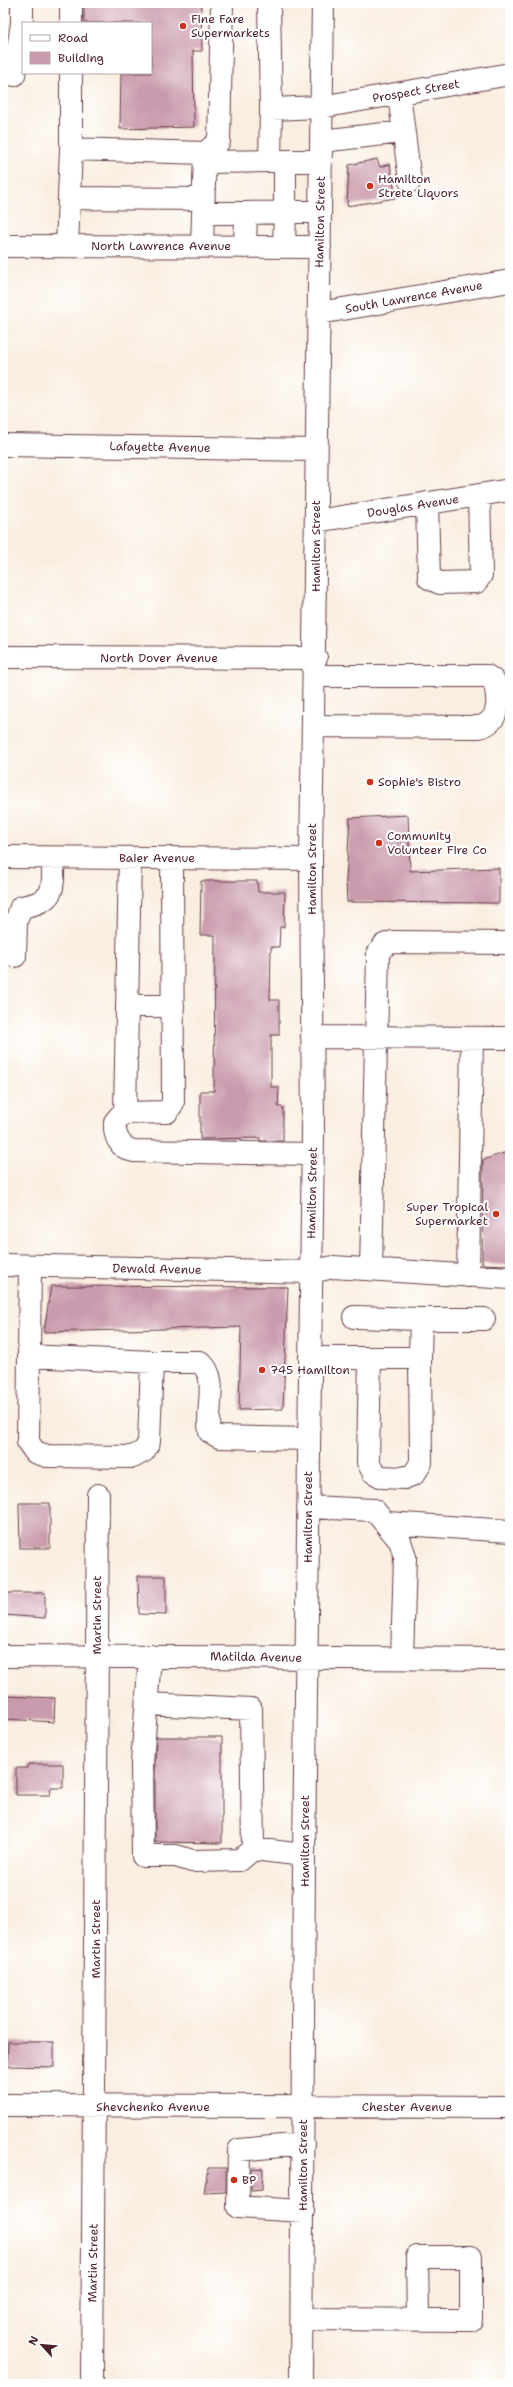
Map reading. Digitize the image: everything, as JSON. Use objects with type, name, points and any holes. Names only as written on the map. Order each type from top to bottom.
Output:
[{"type":"street","points":[[14,75],[22,23],[22,3]]},
{"type":"street","points":[[71,3],[71,22]]},
{"type":"street","points":[[202,246],[204,157],[219,141],[222,3]]},
{"type":"street","points":[[269,3],[271,109],[285,212],[284,246]]},
{"type":"street","name":"Hamilton Street","points":[[301,2384],[304,2108],[304,1855],[312,1154],[311,859],[316,667],[316,450],[323,3]]},
{"type":"street","points":[[67,246],[71,149],[71,74]]},
{"type":"street","name":"Prospect Street","points":[[271,109],[321,108],[510,74]]},
{"type":"street","points":[[399,94],[402,132],[410,181]]},
{"type":"street","points":[[71,149],[278,161],[402,132]]},
{"type":"street","points":[[69,198],[203,206],[246,213],[320,212]]},
{"type":"street","points":[[244,247],[246,213]]},
{"type":"street","name":"North Lawrence Avenue","points":[[3,246],[320,247]]},
{"type":"street","name":"South Lawrence Avenue","points":[[319,314],[510,281]]},
{"type":"street","name":"Lafayette Avenue","points":[[3,445],[316,450]]},
{"type":"street","name":"Douglas Avenue","points":[[316,522],[510,490]]},
{"type":"street","points":[[427,503],[430,578],[440,583],[476,582],[481,575],[479,495]]},
{"type":"street","name":"North Dover Avenue","points":[[3,657],[316,667],[487,676],[494,681],[497,690],[496,716],[488,725],[479,727],[314,726]]},
{"type":"street","name":"Baier Avenue","points":[[3,857],[311,859]]},
{"type":"street","points":[[15,956],[17,914],[21,907],[32,906],[47,898],[52,890],[53,858]]},
{"type":"street","points":[[125,1113],[130,858]]},
{"type":"street","points":[[172,858],[173,1103],[171,1109],[164,1113],[125,1113],[120,1116],[115,1122],[115,1130],[118,1140],[127,1149],[312,1154]]},
{"type":"street","points":[[371,1269],[378,954],[384,946],[393,942],[510,943]]},
{"type":"street","points":[[127,1006],[173,1006]]},
{"type":"street","points":[[312,1037],[510,1038]]},
{"type":"street","points":[[468,1276],[472,1038]]},
{"type":"street","name":"Dewald Avenue","points":[[3,1265],[311,1272],[333,1267],[510,1278]]},
{"type":"street","points":[[30,1266],[28,1442],[35,1452],[47,1456],[133,1457],[144,1452],[149,1442],[152,1362]]},
{"type":"street","points":[[354,1317],[484,1319]]},
{"type":"street","points":[[370,1358],[368,1462],[373,1472],[382,1477],[404,1478],[414,1474],[421,1463],[421,1319]]},
{"type":"street","points":[[29,1356],[152,1362],[200,1362],[208,1368],[211,1380],[208,1422],[210,1432],[219,1437],[309,1439]]},
{"type":"street","points":[[310,1358],[420,1358]]},
{"type":"street","name":"Martin Street","points":[[92,2384],[98,1495]]},
{"type":"street","points":[[308,1507],[374,1510],[400,1541],[405,1557],[402,1658]]},
{"type":"street","points":[[386,1523],[510,1531]]},
{"type":"street","name":"Matilda Avenue","points":[[3,1656],[510,1659]]},
{"type":"street","points":[[150,1656],[142,1762],[143,1856],[176,1856],[192,1861],[240,1860],[253,1849],[304,1855]]},
{"type":"street","points":[[147,1704],[251,1709],[253,1849]]},
{"type":"street","name":"Shevchenko Avenue","points":[[3,2105],[304,2108]]},
{"type":"street","name":"Chester Avenue","points":[[304,2108],[510,2107]]},
{"type":"street","points":[[303,2144],[239,2150],[238,2207],[303,2211]]},
{"type":"street","points":[[302,2319],[418,2320]]},
{"type":"building","points":[[84,3],[201,3],[202,51],[193,51],[194,127],[120,129],[121,74],[152,74],[152,22],[84,22]]},
{"type":"building","name":"Hamilton Strete Liquors","points":[[377,159],[380,167],[390,164],[396,198],[347,206],[349,165]]},
{"type":"building","name":"Community Volunteer Fire Co","points":[[408,815],[410,871],[499,868],[499,903],[347,902],[346,881],[350,818]]},
{"type":"building","points":[[201,881],[257,881],[258,892],[285,892],[284,927],[280,927],[279,947],[271,947],[270,1000],[279,1000],[279,1035],[271,1035],[271,1087],[279,1087],[278,1107],[283,1107],[283,1141],[260,1141],[260,1138],[200,1139],[200,1091],[214,1091],[215,935],[200,935]]},
{"type":"building","name":"Super Tropical Supermarket","points":[[510,1151],[510,1265],[482,1264],[483,1160]]},
{"type":"building","name":"745 Hamilton","points":[[51,1286],[288,1287],[283,1409],[239,1410],[241,1327],[44,1332]]},
{"type":"building","points":[[19,1503],[50,1503],[50,1548],[20,1548]]},
{"type":"building","points":[[138,1576],[166,1576],[166,1615],[139,1614]]},
{"type":"building","points":[[3,1593],[45,1593],[45,1618],[3,1615]]},
{"type":"building","points":[[4,1696],[55,1698],[54,1722],[5,1719]]},
{"type":"building","points":[[156,1737],[222,1737],[222,1843],[155,1842]]},
{"type":"building","points":[[28,1764],[63,1764],[63,1788],[51,1788],[50,1795],[16,1795],[16,1768],[27,1768]]},
{"type":"building","points":[[8,2042],[54,2042],[54,2067],[7,2066]]},
{"type":"building","points":[[208,2168],[226,2168],[226,2192],[204,2193]]},
{"type":"building","points":[[251,2168],[263,2169],[262,2190],[251,2191]]},
{"type":"place","name":"Fine Fare Supermarkets","points":[[183,26]]},
{"type":"place","name":"Hamilton Strete Liquors","points":[[370,186]]},
{"type":"place","name":"Sophie's Bistro","points":[[370,782]]},
{"type":"place","name":"Community Volunteer Fire Co","points":[[379,843]]},
{"type":"place","name":"Super Tropical Supermarket","points":[[496,1214]]},
{"type":"place","name":"745 Hamilton","points":[[262,1370]]},
{"type":"place","name":"BP","points":[[234,2180]]}]
